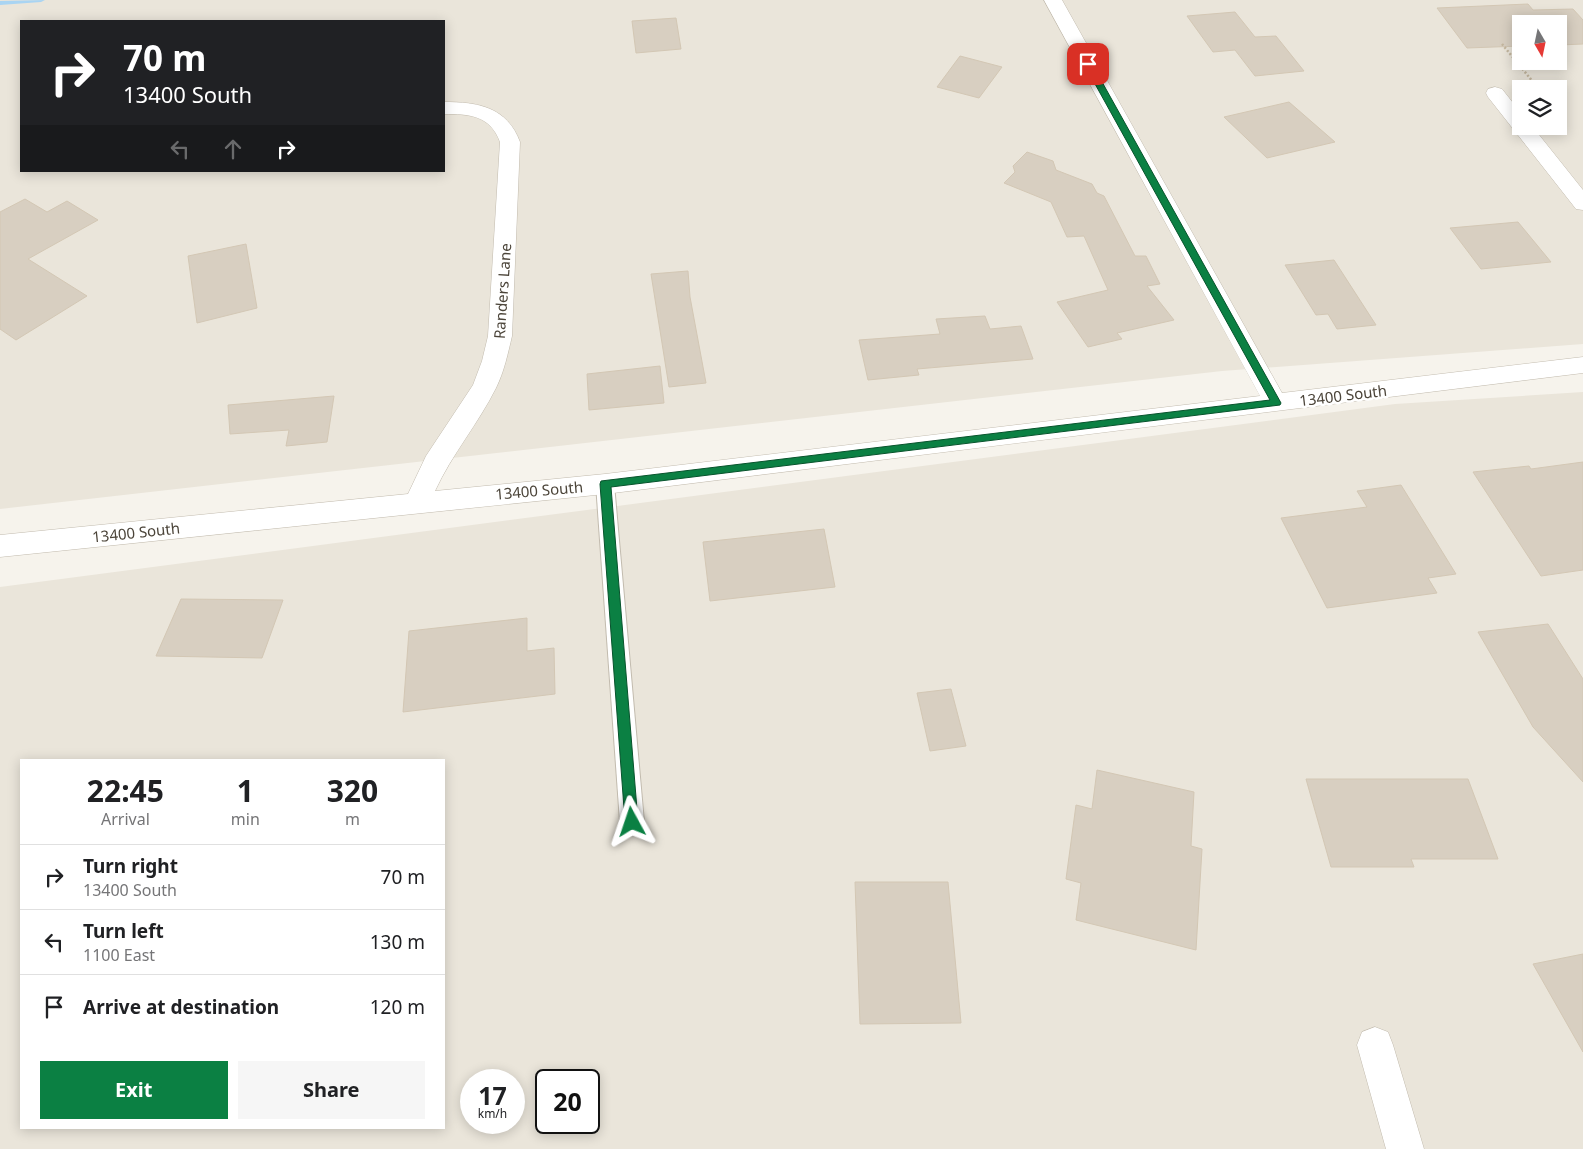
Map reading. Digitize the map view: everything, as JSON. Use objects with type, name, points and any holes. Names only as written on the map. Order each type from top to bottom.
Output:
[{"type":"street","points":[[1053,0],[1276,403]]},
{"type":"street","points":[[1495,93],[1512,115]]},
{"type":"street","name":"Randers Lane","points":[[417,502],[435,462],[484,387],[494,361],[500,336],[510,142],[508,132],[502,123],[491,116],[466,109],[445,108]]},
{"type":"street","points":[[1528,135],[1583,204]]},
{"type":"street","name":"13400 South","points":[[0,546],[605,484],[1583,365]]},
{"type":"street","points":[[1375,1045],[1405,1149]]},
{"type":"lane","points":[[605,484],[632,822]]},
{"type":"path","points":[[1502,44],[1531,80]]},
{"type":"shaded area","points":[[0,0],[1583,0],[1583,344],[1222,371],[0,509]]},
{"type":"shaded area","points":[[1583,392],[1583,1149],[0,1149],[0,587],[1395,404]]},
{"type":"building","points":[[1528,4],[1533,10],[1573,9],[1583,20],[1583,44],[1568,45],[1568,15],[1512,15],[1512,46],[1467,48],[1437,8]]},
{"type":"building","points":[[1235,12],[1255,37],[1276,36],[1304,71],[1255,76],[1235,50],[1213,52],[1187,16]]},
{"type":"building","points":[[676,18],[681,49],[636,53],[632,21]]},
{"type":"building","points":[[960,56],[1002,67],[979,98],[937,87]]},
{"type":"building","points":[[1289,102],[1335,142],[1267,158],[1224,117]]},
{"type":"building","points":[[1027,152],[1053,161],[1056,170],[1092,184],[1097,193],[1104,196],[1135,256],[1146,256],[1160,284],[1147,286],[1174,320],[1117,333],[1122,339],[1088,347],[1057,302],[1108,290],[1084,236],[1067,237],[1051,202],[1004,183],[1015,172],[1013,166]]},
{"type":"building","points":[[25,199],[47,212],[67,201],[98,220],[28,259],[87,296],[16,340],[0,329],[0,212]]},
{"type":"building","points":[[1518,222],[1551,262],[1481,269],[1450,228]]},
{"type":"building","points":[[246,244],[257,308],[197,323],[188,256]]},
{"type":"building","points":[[1334,260],[1376,325],[1337,329],[1328,314],[1316,315],[1285,265]]},
{"type":"building","points":[[688,271],[690,297],[706,383],[669,387],[651,274]]},
{"type":"building","points":[[985,316],[990,329],[1021,326],[1033,359],[917,369],[919,375],[868,380],[859,340],[940,334],[936,319]]},
{"type":"building","points":[[660,366],[664,403],[589,410],[587,374]]},
{"type":"building","points":[[334,396],[327,442],[286,446],[289,430],[230,434],[228,405]]},
{"type":"building","points":[[1583,462],[1583,570],[1541,576],[1473,472],[1529,466],[1531,469]]},
{"type":"building","points":[[1401,485],[1456,574],[1428,578],[1437,593],[1327,608],[1281,518],[1367,507],[1357,491]]},
{"type":"building","points":[[824,529],[835,587],[710,601],[703,542]]},
{"type":"building","points":[[181,599],[283,600],[262,658],[156,656]]},
{"type":"building","points":[[527,618],[527,651],[554,648],[555,694],[403,712],[409,631]]},
{"type":"building","points":[[1548,624],[1583,679],[1583,782],[1533,727],[1478,632]]},
{"type":"building","points":[[951,689],[966,746],[930,751],[917,693]]},
{"type":"building","points":[[1097,770],[1194,792],[1191,846],[1202,849],[1196,950],[1076,920],[1081,883],[1066,879],[1076,805],[1092,809]]},
{"type":"building","points":[[1306,779],[1468,779],[1498,859],[1411,859],[1414,867],[1331,867]]},
{"type":"building","points":[[855,882],[948,882],[961,1023],[860,1024]]},
{"type":"building","points":[[1583,954],[1583,1052],[1533,964]]},
{"type":"waterway","points":[[0,3],[41,0]]},
{"type":"route","points":[[632,822],[605,484],[1276,403],[1088,64]]}]
